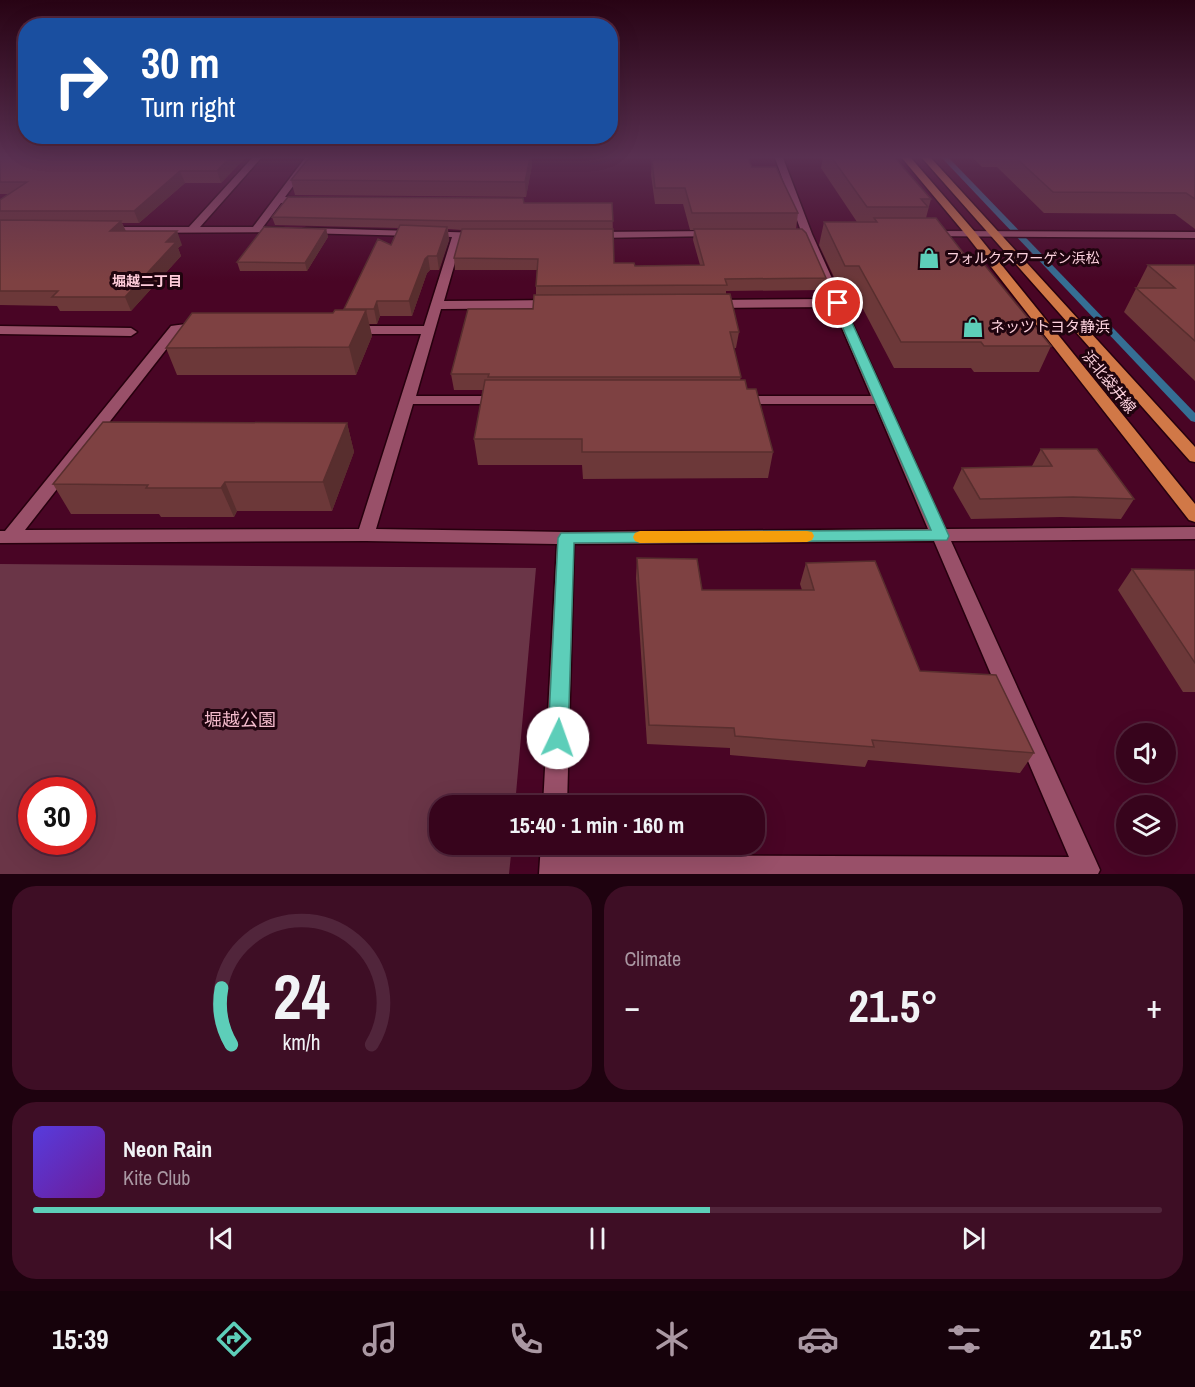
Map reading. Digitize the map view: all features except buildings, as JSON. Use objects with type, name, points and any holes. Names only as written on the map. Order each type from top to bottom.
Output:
[{"type":"main road","name":"浜北袋井線","points":[[940,199],[1195,516]]},
{"type":"main road","name":"浜北袋井線","points":[[964,199],[1195,457]]},
{"type":"street","points":[[193,229],[220,199]]},
{"type":"street","points":[[552,862],[1087,870],[807,234],[794,199]]},
{"type":"street","points":[[256,230],[279,200],[314,200]]},
{"type":"street","points":[[94,230],[193,229],[493,235]]},
{"type":"street","points":[[586,235],[726,234]]},
{"type":"street","points":[[912,234],[1195,235]]},
{"type":"street","points":[[366,535],[458,235]]},
{"type":"street","points":[[696,304],[838,303]]},
{"type":"street","points":[[436,305],[566,304]]},
{"type":"street","points":[[5,537],[175,329],[210,329]]},
{"type":"street","points":[[0,330],[131,332]]},
{"type":"street","points":[[336,330],[428,330]]},
{"type":"street","points":[[407,400],[513,400]]},
{"type":"street","points":[[727,400],[881,400]]},
{"type":"street","points":[[5,537],[366,535],[566,538],[1195,533]]},
{"type":"street","points":[[555,795],[566,538]]},
{"type":"green space","name":"堀越公園","points":[[0,564],[536,568],[516,795],[429,795],[429,855],[511,855],[509,874],[0,874]]},
{"type":"waterway","points":[[984,199],[1195,419]]},
{"type":"slow traffic","points":[[640,537],[807,536]]},
{"type":"place","name":"フォルクスワーゲン浜松","points":[[929,258]]},
{"type":"place","name":"ネッツトヨタ静浜","points":[[973,327]]},
{"type":"district","name":"堀越二丁目","points":[[147,281]]},
{"type":"route","points":[[558,738],[566,538],[941,536],[838,303]]}]
